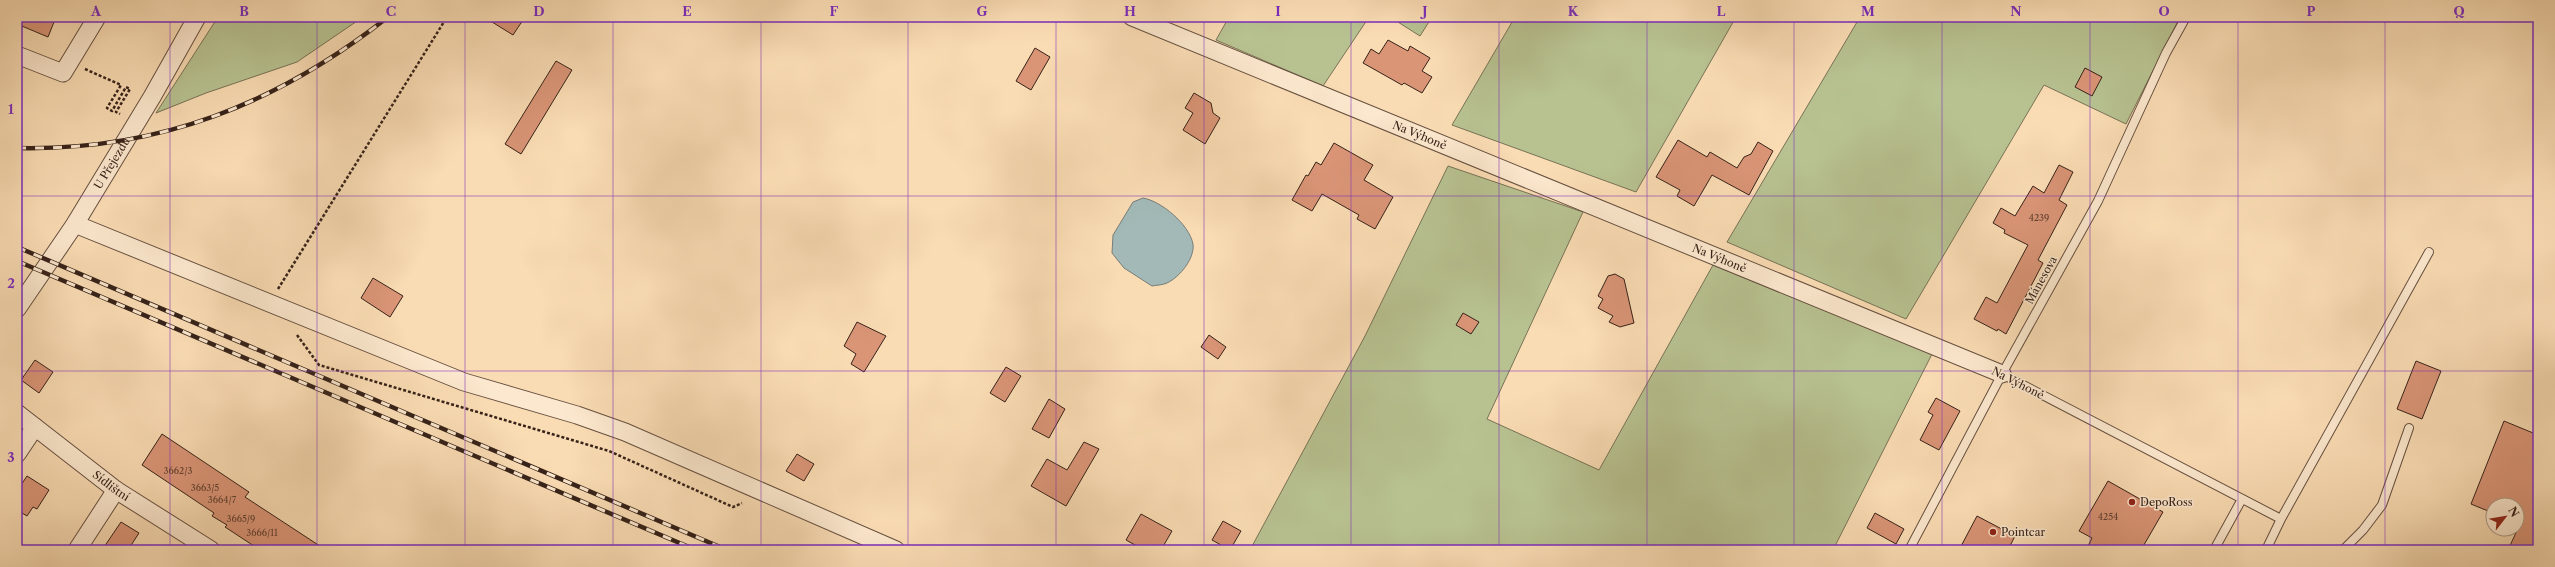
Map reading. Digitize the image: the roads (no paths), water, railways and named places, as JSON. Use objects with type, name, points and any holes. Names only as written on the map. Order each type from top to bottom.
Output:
[{"type":"street","points":[[17,55],[66,68],[97,17]]},
{"type":"street","name":"U Přejezdu","points":[[18,306],[75,224],[152,97],[197,17]]},
{"type":"street","name":"Na Výhoně","points":[[1132,17],[2002,374]]},
{"type":"street","points":[[75,224],[464,382],[577,415],[625,432],[764,494],[896,550]]},
{"type":"street","name":"Sídlištní","points":[[17,413],[116,490],[211,550]]},
{"type":"street","points":[[17,454],[35,427]]},
{"type":"street","points":[[77,550],[116,490]]},
{"type":"lane","name":"Mánesova","points":[[1909,550],[2002,374],[2098,201],[2166,53],[2186,17]]},
{"type":"lane","points":[[2266,550],[2281,519],[2429,252]]},
{"type":"lane","name":"Na Výhoně","points":[[2002,374],[2281,519]]},
{"type":"lane","points":[[2343,550],[2363,530],[2382,505],[2409,428]]},
{"type":"lane","points":[[2214,550],[2242,499]]},
{"type":"water","points":[[1143,198],[1158,204],[1180,221],[1190,236],[1193,244],[1192,255],[1186,266],[1177,276],[1164,284],[1152,286],[1124,268],[1112,253],[1113,235],[1133,202]]},
{"type":"railway","points":[[17,148],[69,147],[119,141],[168,131],[214,116],[259,97],[303,75],[346,48],[388,17]]},
{"type":"railway","points":[[17,247],[727,550]]},
{"type":"railway","points":[[17,261],[696,550]]},
{"type":"place","name":"DepoRoss","points":[[2132,502]]},
{"type":"place","name":"Pointcar","points":[[1993,532]]}]
